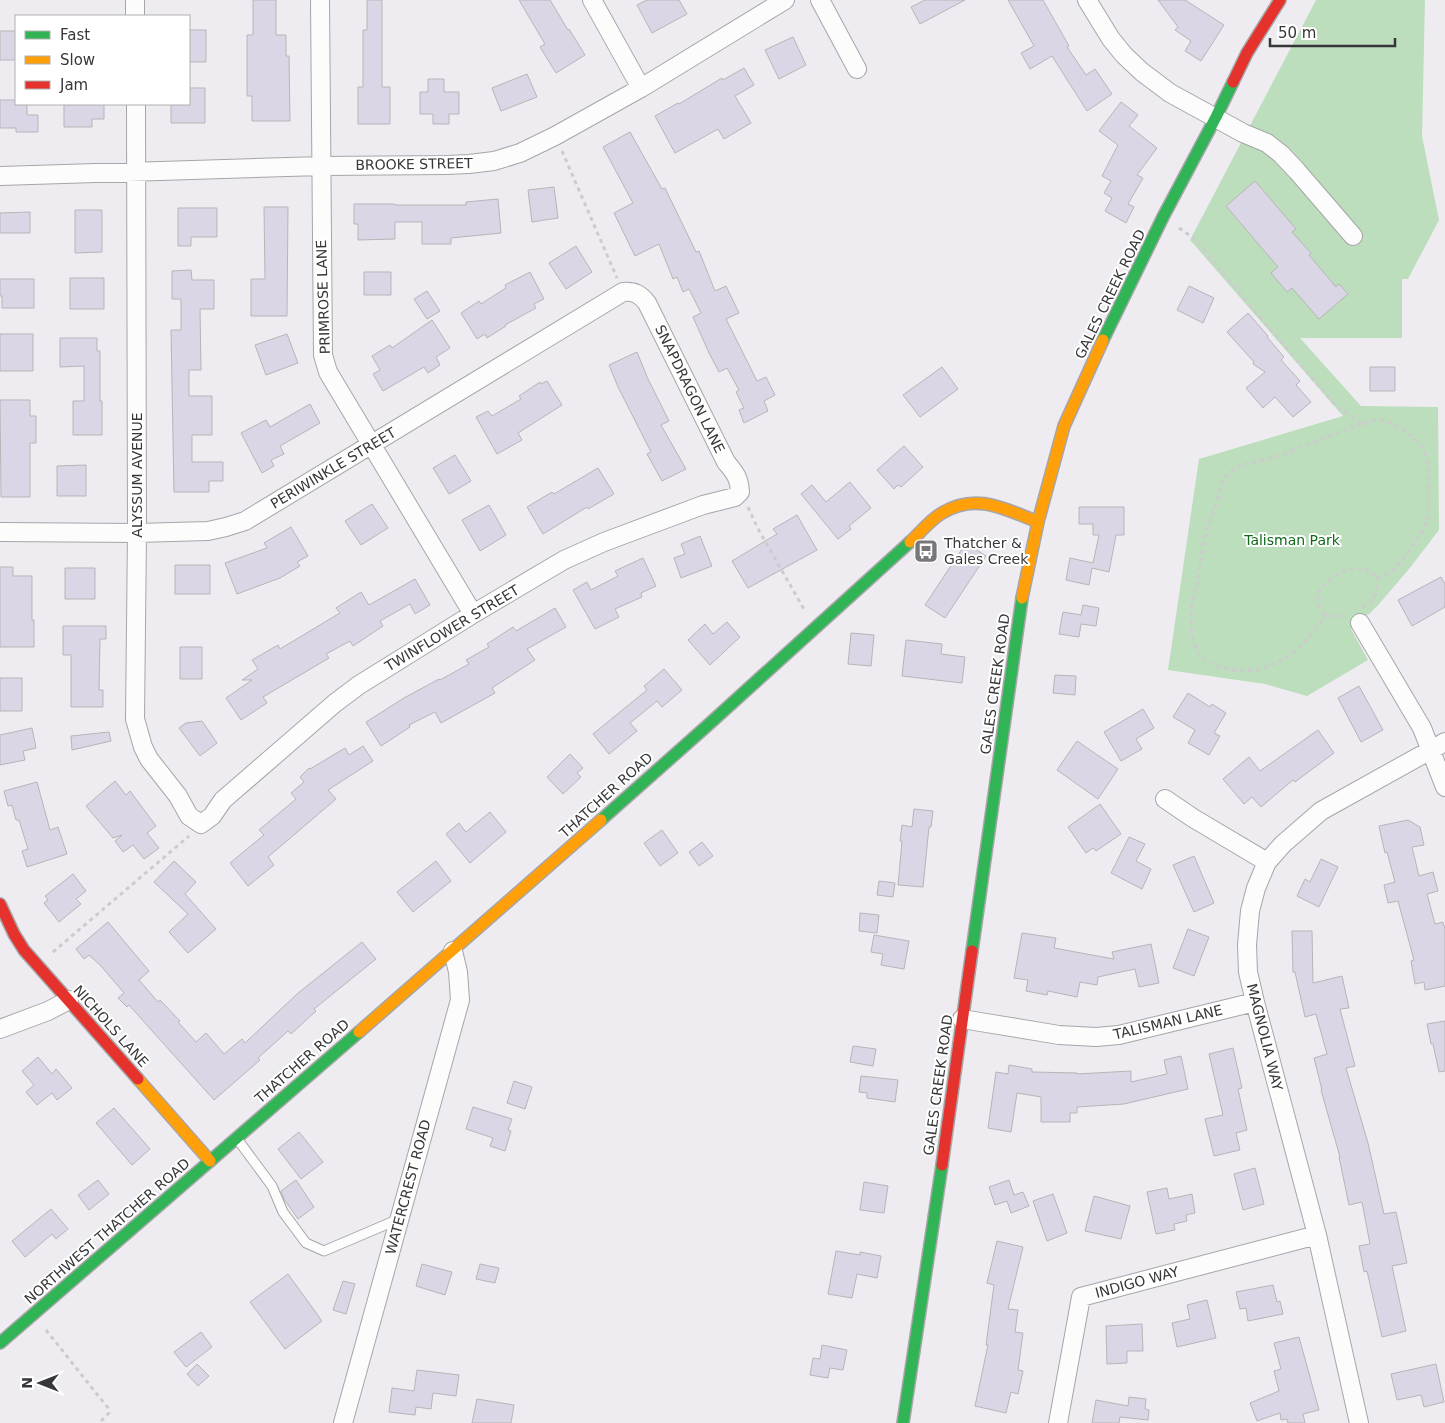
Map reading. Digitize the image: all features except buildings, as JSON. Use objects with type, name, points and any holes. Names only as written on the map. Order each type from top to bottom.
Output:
[{"type":"street","points":[[135,0],[135,15]]},
{"type":"street","name":"PRIMROSE LANE","points":[[320,0],[323,355],[328,372],[473,614]]},
{"type":"street","points":[[592,0],[640,88]]},
{"type":"street","name":"BROOKE STREET","points":[[0,176],[321,166],[469,164],[507,158],[555,136],[640,88],[785,0]]},
{"type":"street","points":[[820,0],[858,69]]},
{"type":"street","points":[[1087,0],[1111,39],[1142,72],[1170,93],[1267,144],[1281,154],[1353,236]]},
{"type":"street","name":"GALES CREEK ROAD","points":[[903,1423],[940,1178],[1023,593],[1038,522],[1064,426],[1093,361],[1247,53],[1280,0]]},
{"type":"street","name":"ALYSSUM AVENUE","points":[[136,105],[137,532],[135,719],[143,747],[152,764],[178,796],[189,816],[201,824]]},
{"type":"street","name":"PERIWINKLE STREET","points":[[0,532],[208,531],[245,521],[627,292]]},
{"type":"street","name":"SNAPDRAGON LANE","points":[[627,292],[641,296],[647,303],[726,462],[736,473],[740,483],[740,492]]},
{"type":"street","name":"TWINFLOWER STREET","points":[[201,824],[212,816],[223,800],[335,703],[359,685],[473,614],[564,560],[604,542],[703,505],[735,497],[740,492]]},
{"type":"street","name":"THATCHER ROAD","points":[[210,1161],[453,951],[816,628],[940,514],[964,503],[984,504],[1007,510],[1038,522]]},
{"type":"street","points":[[1356,614],[1422,728],[1438,746],[1445,787]]},
{"type":"street","name":"MAGNOLIA WAY","points":[[1359,1423],[1317,1235],[1254,1002],[1248,972],[1247,945],[1250,911],[1256,888],[1267,862],[1283,844],[1321,811],[1438,746]]},
{"type":"street","points":[[1165,799],[1267,862]]},
{"type":"street","name":"NICHOLS LANE","points":[[0,904],[14,934],[36,965],[210,1161]]},
{"type":"street","name":"WATERCREST ROAD","points":[[343,1423],[460,1000],[458,972],[453,951]]},
{"type":"street","points":[[0,1029],[48,1012],[69,1000]]},
{"type":"street","name":"TALISMAN LANE","points":[[962,1020],[1059,1035],[1096,1037],[1119,1035],[1254,1002]]},
{"type":"street","name":"NORTHWEST THATCHER ROAD","points":[[0,1343],[210,1161]]},
{"type":"street","name":"INDIGO WAY","points":[[1058,1423],[1081,1297],[1317,1235]]},
{"type":"lane","points":[[237,1138],[272,1186],[283,1212],[306,1243],[324,1251],[399,1219]]},
{"type":"path","points":[[555,136],[627,292]]},
{"type":"path","points":[[1164,218],[1196,239],[1336,406],[1362,424]]},
{"type":"path","points":[[1326,614],[1303,646],[1281,660],[1258,670],[1246,671],[1217,667],[1208,662],[1198,652],[1192,640],[1190,624],[1192,608],[1204,542],[1221,485],[1228,474],[1238,467],[1258,460],[1279,456],[1322,438],[1378,420],[1388,422],[1413,437],[1424,451],[1429,480],[1428,516],[1425,527],[1394,569],[1376,579]]},
{"type":"path","points":[[740,492],[757,527],[816,628]]},
{"type":"path","points":[[1358,568],[1368,570],[1376,579],[1376,593],[1373,600],[1362,607],[1356,614],[1330,616],[1321,609],[1318,603],[1321,587],[1330,578],[1343,572],[1358,568]]},
{"type":"path","points":[[36,965],[177,847],[201,824]]},
{"type":"path","points":[[33,1314],[105,1403],[109,1413],[99,1423]]},
{"type":"green space","name":"Talisman Park","points":[[1316,0],[1425,0],[1422,136],[1439,220],[1408,279],[1402,279],[1402,338],[1300,338],[1361,406],[1438,407],[1439,530],[1379,604],[1351,629],[1368,660],[1307,696],[1265,684],[1168,670],[1199,459],[1343,416],[1190,240]]},
{"type":"traffic: fast","points":[[1103,340],[1163,217],[1233,82]]},
{"type":"traffic: fast","points":[[601,820],[910,542]]},
{"type":"traffic: fast","points":[[972,951],[1022,598]]},
{"type":"traffic: fast","points":[[0,1343],[359,1032]]},
{"type":"traffic: fast","points":[[903,1423],[942,1165]]},
{"type":"traffic: slow","points":[[1022,598],[1038,522],[1064,426],[1103,340]]},
{"type":"traffic: slow","points":[[910,542],[942,513],[967,504],[979,503],[1002,508],[1038,522]]},
{"type":"traffic: slow","points":[[359,1032],[601,820]]},
{"type":"traffic: slow","points":[[138,1079],[210,1161]]},
{"type":"traffic: jam","points":[[1233,82],[1247,53],[1280,0]]},
{"type":"traffic: jam","points":[[0,904],[24,950],[138,1079]]},
{"type":"traffic: jam","points":[[942,1165],[972,951]]},
{"type":"place","name":"Thatcher & Gales Creek","points":[[926,551]]}]
